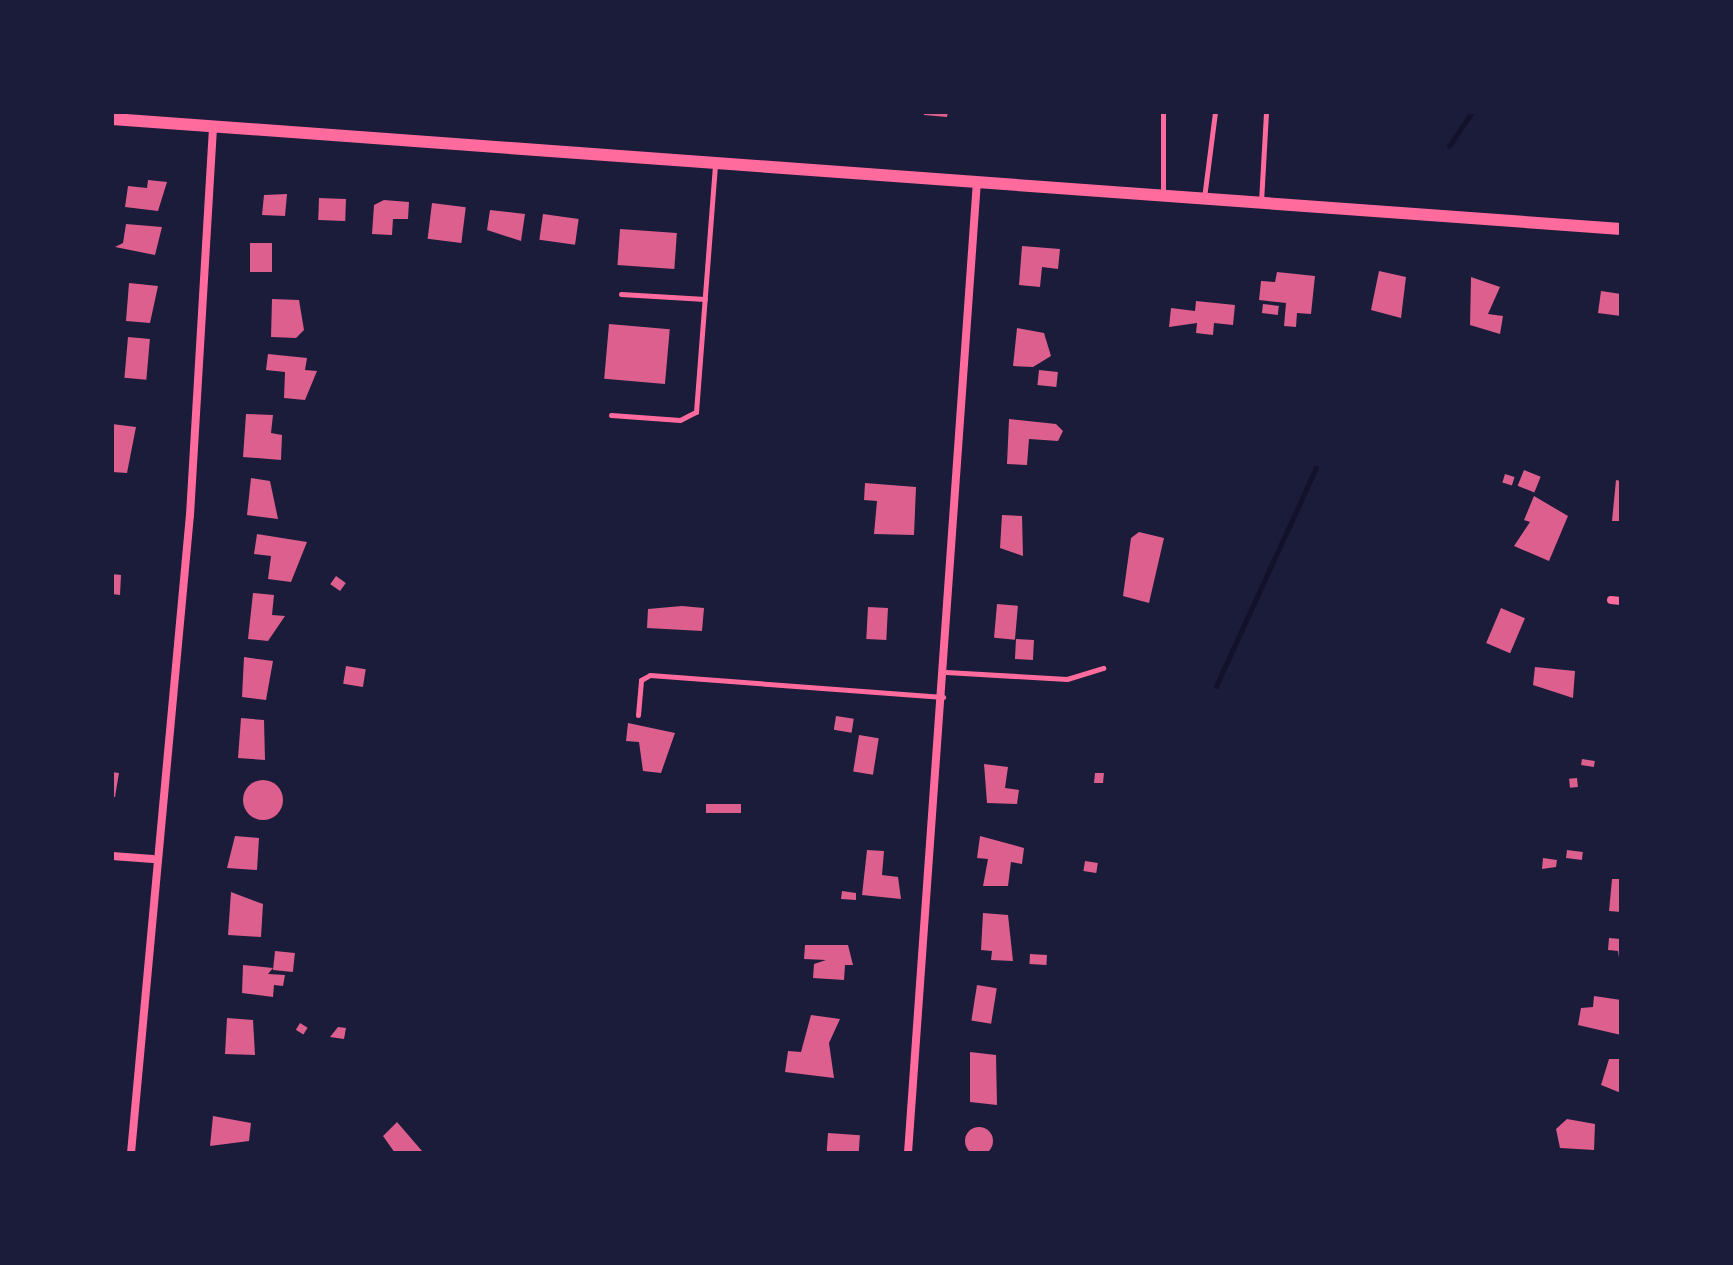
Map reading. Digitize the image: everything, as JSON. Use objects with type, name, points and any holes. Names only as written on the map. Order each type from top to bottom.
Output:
[{"type":"main road","points":[[112,119],[1621,229]]},
{"type":"street","points":[[131,1153],[153,859],[190,515],[213,126]]},
{"type":"street","points":[[908,1153],[946,672],[977,182]]},
{"type":"street","points":[[1611,600],[1621,601]]},
{"type":"street","points":[[112,856],[153,859]]},
{"type":"lane","points":[[1163,112],[1163,196]]},
{"type":"lane","points":[[1204,199],[1215,112]]},
{"type":"lane","points":[[1261,203],[1266,112]]},
{"type":"lane","points":[[611,415],[693,416],[715,163]]},
{"type":"lane","points":[[621,294],[705,299]]},
{"type":"lane","points":[[946,672],[1067,679],[1103,668]]},
{"type":"lane","points":[[638,715],[641,680],[650,675],[944,697]]},
{"type":"building","points":[[924,112],[948,112],[947,117],[924,115]]},
{"type":"building","points":[[148,180],[167,182],[158,211],[125,207],[128,186],[147,188]]},
{"type":"building","points":[[287,194],[285,216],[262,215],[264,195]]},
{"type":"building","points":[[319,198],[346,199],[345,221],[318,220]]},
{"type":"building","points":[[384,200],[409,202],[408,219],[393,219],[392,235],[372,234],[374,205]]},
{"type":"building","points":[[432,203],[466,207],[461,243],[428,239]]},
{"type":"building","points":[[490,210],[525,214],[521,241],[487,230]]},
{"type":"building","points":[[543,214],[579,219],[575,245],[539,240]]},
{"type":"building","points":[[126,224],[162,227],[155,255],[115,247],[123,243]]},
{"type":"building","points":[[620,229],[677,233],[674,269],[617,265]]},
{"type":"building","points":[[250,243],[272,243],[272,272],[250,272]]},
{"type":"building","points":[[1022,246],[1060,249],[1058,269],[1042,267],[1040,287],[1019,285]]},
{"type":"building","points":[[1379,271],[1406,277],[1401,318],[1371,310]]},
{"type":"building","points":[[1277,272],[1315,276],[1311,314],[1297,313],[1296,327],[1284,326],[1286,303],[1259,300],[1261,281],[1275,282]]},
{"type":"building","points":[[1471,277],[1500,287],[1488,314],[1503,316],[1500,334],[1470,325]]},
{"type":"building","points":[[129,283],[158,286],[150,323],[126,321]]},
{"type":"building","points":[[1601,291],[1621,294],[1621,316],[1598,313]]},
{"type":"building","points":[[272,299],[299,300],[304,330],[296,338],[271,337]]},
{"type":"building","points":[[1196,301],[1235,305],[1233,325],[1214,323],[1213,335],[1196,333],[1197,323],[1169,327],[1171,308],[1195,311]]},
{"type":"building","points":[[1263,304],[1279,306],[1278,315],[1262,313]]},
{"type":"building","points":[[609,324],[670,329],[665,384],[604,379]]},
{"type":"building","points":[[1017,328],[1044,333],[1051,356],[1033,367],[1013,366]]},
{"type":"building","points":[[128,337],[150,339],[146,380],[124,378]]},
{"type":"building","points":[[268,354],[307,358],[305,370],[317,371],[305,400],[284,398],[285,372],[266,370]]},
{"type":"building","points":[[1039,370],[1058,372],[1056,387],[1037,385]]},
{"type":"building","points":[[246,414],[273,415],[271,433],[282,435],[281,460],[243,457]]},
{"type":"building","points":[[1009,419],[1056,424],[1063,431],[1058,441],[1029,439],[1027,465],[1007,464]]},
{"type":"building","points":[[112,424],[136,427],[127,473],[112,472]]},
{"type":"building","points":[[1524,470],[1541,477],[1534,493],[1518,486]]},
{"type":"building","points":[[1505,474],[1515,477],[1512,486],[1502,483]]},
{"type":"building","points":[[251,478],[270,481],[278,519],[247,515]]},
{"type":"building","points":[[1616,480],[1621,481],[1619,521],[1612,521]]},
{"type":"building","points":[[865,483],[916,487],[914,535],[874,534],[877,501],[864,500]]},
{"type":"building","points":[[1534,496],[1568,516],[1549,561],[1514,546],[1530,522],[1524,520]]},
{"type":"building","points":[[1002,515],[1022,516],[1023,556],[1000,548]]},
{"type":"building","points":[[1139,532],[1164,538],[1149,603],[1123,596],[1131,538]]},
{"type":"building","points":[[257,534],[307,542],[291,582],[268,579],[271,556],[254,554]]},
{"type":"building","points":[[112,574],[121,575],[120,595],[112,594]]},
{"type":"building","points":[[336,576],[346,583],[340,591],[330,584]]},
{"type":"building","points":[[253,593],[274,595],[272,615],[285,616],[268,641],[248,639]]},
{"type":"building","points":[[997,604],[1018,606],[1015,640],[994,638]]},
{"type":"building","points":[[868,607],[888,608],[886,640],[866,639]]},
{"type":"building","points":[[704,608],[702,631],[647,628],[648,609]]},
{"type":"building","points":[[1501,608],[1525,618],[1510,653],[1486,643]]},
{"type":"building","points":[[1016,639],[1034,640],[1033,660],[1015,659]]},
{"type":"building","points":[[244,657],[273,661],[266,700],[242,697]]},
{"type":"building","points":[[346,666],[366,669],[363,687],[343,684]]},
{"type":"building","points":[[1535,667],[1575,671],[1573,698],[1533,685]]},
{"type":"building","points":[[836,716],[854,719],[852,733],[834,730]]},
{"type":"building","points":[[241,718],[264,720],[265,760],[238,758]]},
{"type":"building","points":[[628,723],[675,733],[661,773],[643,771],[639,742],[626,741]]},
{"type":"building","points":[[859,735],[879,738],[873,775],[853,772]]},
{"type":"building","points":[[1582,759],[1595,761],[1594,767],[1581,765]]},
{"type":"building","points":[[984,764],[1008,767],[1005,788],[1019,790],[1017,804],[987,803]]},
{"type":"building","points":[[112,772],[119,773],[115,797],[112,797]]},
{"type":"building","points":[[1095,773],[1104,773],[1103,783],[1094,783]]},
{"type":"building","points":[[1577,778],[1578,787],[1570,788],[1569,779]]},
{"type":"building","points":[[263,780],[277,786],[283,800],[277,814],[263,820],[249,814],[243,800],[249,786]]},
{"type":"building","points":[[706,804],[741,804],[741,813],[706,813]]},
{"type":"building","points":[[235,836],[259,838],[257,870],[227,868]]},
{"type":"building","points":[[980,836],[1024,848],[1022,864],[1011,862],[1008,886],[983,886],[988,859],[977,858]]},
{"type":"building","points":[[867,850],[884,851],[882,875],[898,877],[901,899],[862,895]]},
{"type":"building","points":[[1567,850],[1583,852],[1582,860],[1566,858]]},
{"type":"building","points":[[1543,858],[1557,860],[1556,867],[1542,869]]},
{"type":"building","points":[[1085,861],[1098,863],[1096,873],[1083,871]]},
{"type":"building","points":[[1612,879],[1621,879],[1621,912],[1609,911]]},
{"type":"building","points":[[842,891],[856,893],[856,900],[841,899]]},
{"type":"building","points":[[231,892],[263,904],[261,937],[228,935]]},
{"type":"building","points":[[983,913],[1008,915],[1013,961],[991,960],[992,951],[981,950]]},
{"type":"building","points":[[1609,938],[1621,939],[1621,972],[1618,951],[1608,950]]},
{"type":"building","points":[[805,945],[848,945],[853,965],[845,965],[844,980],[813,978],[814,964],[826,960],[804,959]]},
{"type":"building","points":[[275,951],[295,953],[293,972],[273,970]]},
{"type":"building","points":[[1030,954],[1047,955],[1046,965],[1029,964]]},
{"type":"building","points":[[243,965],[273,968],[268,974],[285,975],[283,986],[274,985],[273,997],[242,993]]},
{"type":"building","points":[[977,985],[997,988],[991,1024],[971,1021]]},
{"type":"building","points":[[1594,996],[1621,1000],[1621,1035],[1578,1025],[1581,1008],[1593,1007]]},
{"type":"building","points":[[811,1015],[840,1019],[829,1043],[834,1078],[785,1072],[788,1051],[801,1052]]},
{"type":"building","points":[[227,1018],[253,1020],[255,1055],[225,1054]]},
{"type":"building","points":[[300,1023],[308,1028],[303,1035],[296,1030]]},
{"type":"building","points":[[338,1027],[346,1028],[344,1039],[330,1037]]},
{"type":"building","points":[[970,1052],[996,1055],[997,1105],[970,1102]]},
{"type":"building","points":[[1609,1059],[1621,1059],[1621,1093],[1601,1085]]},
{"type":"building","points":[[213,1116],[251,1123],[249,1141],[210,1146]]},
{"type":"building","points":[[1567,1119],[1595,1124],[1594,1150],[1560,1148],[1556,1129]]},
{"type":"building","points":[[397,1122],[422,1151],[432,1153],[395,1153],[383,1136]]},
{"type":"building","points":[[979,1127],[989,1131],[993,1141],[989,1151],[979,1155],[969,1151],[965,1141],[969,1131]]},
{"type":"building","points":[[828,1133],[860,1135],[859,1153],[827,1152]]},
{"type":"waterway","points":[[1449,146],[1472,112]]},
{"type":"waterway","points":[[1216,686],[1316,468]]}]
